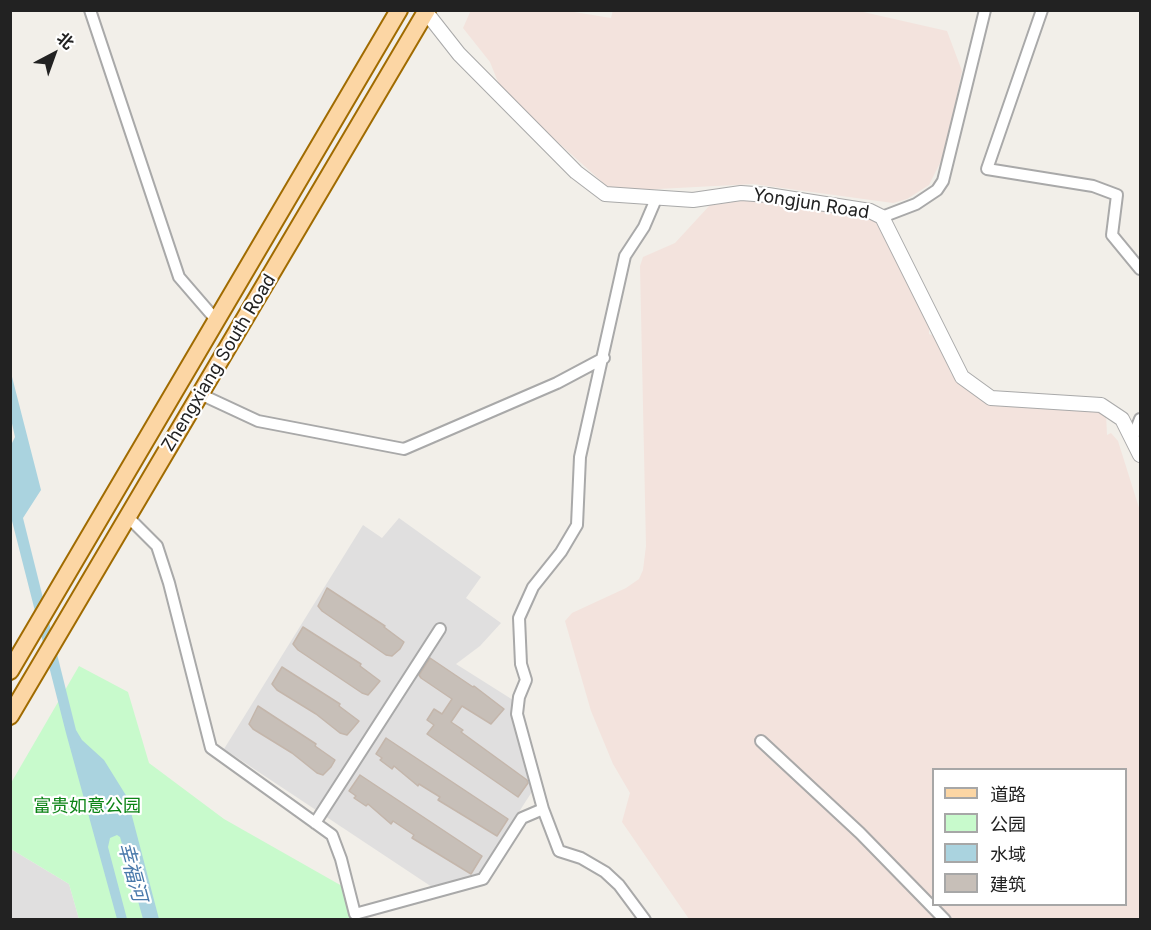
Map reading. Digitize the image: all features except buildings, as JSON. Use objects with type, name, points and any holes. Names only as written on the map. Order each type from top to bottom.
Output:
[{"type":"main road","name":"Zhengxiang South Road","points":[[10,716],[427,11]]},
{"type":"main road","name":"Zhengxiang South Road","points":[[10,671],[397,15]]},
{"type":"main road","points":[[397,15],[415,31]]},
{"type":"street","points":[[90,10],[179,277],[217,321]]},
{"type":"street","points":[[882,217],[897,214],[916,204],[937,190],[943,181],[985,10]]},
{"type":"street","points":[[1042,10],[987,169],[1093,186],[1117,195],[1112,235],[1140,268]]},
{"type":"street","name":"Yongjun Road","points":[[427,11],[459,54],[576,172],[605,194],[693,200],[741,193],[870,211],[882,217],[962,377],[991,398],[1101,405],[1122,419],[1140,455]]},
{"type":"street","points":[[644,919],[619,885],[605,872],[581,858],[559,851],[543,808],[517,714],[519,696],[526,680],[521,664],[519,618],[533,587],[561,552],[577,525],[580,457],[625,256],[644,227],[656,199]]},
{"type":"street","points":[[200,394],[258,421],[404,449],[557,383],[604,358]]},
{"type":"street","points":[[1133,437],[1140,418]]},
{"type":"street","points":[[128,517],[157,546],[169,583],[211,748],[332,835],[341,859],[356,917],[483,879],[522,818],[543,808]]},
{"type":"street","points":[[315,823],[440,629]]},
{"type":"street","points":[[761,741],[860,832],[945,920]]},
{"type":"shaded area","points":[[471,10],[568,11],[611,18],[613,10],[859,11],[947,31],[962,71],[945,153],[929,185],[907,199],[893,203],[753,184],[620,191],[610,189],[502,92],[490,62],[463,28]]},
{"type":"shaded area","points":[[757,199],[872,217],[929,324],[929,334],[937,337],[951,374],[984,401],[1009,407],[1017,405],[1089,409],[1106,414],[1107,435],[1111,433],[1118,441],[1140,511],[1140,919],[689,919],[622,822],[630,793],[613,764],[591,711],[565,621],[572,613],[626,588],[639,579],[643,570],[646,546],[640,266],[643,257],[675,243],[710,205]]},
{"type":"shaded area","points":[[399,518],[481,577],[466,598],[501,623],[480,646],[456,664],[513,700],[514,723],[535,787],[477,877],[435,889],[224,749],[363,525],[382,538]]},
{"type":"shaded area","points":[[11,849],[69,884],[79,919],[11,920]]},
{"type":"green space","name":"富贵如意公园","points":[[79,666],[128,692],[149,763],[224,819],[342,886],[352,919],[79,919],[69,884],[11,849],[11,783]]},
{"type":"water","name":"幸福河","points":[[10,369],[41,490],[23,518],[76,730],[82,740],[104,760],[127,797],[159,919],[143,919],[120,837],[117,835],[110,838],[108,847],[127,919],[117,919],[66,733],[11,517],[11,445],[15,437],[11,419]]}]
